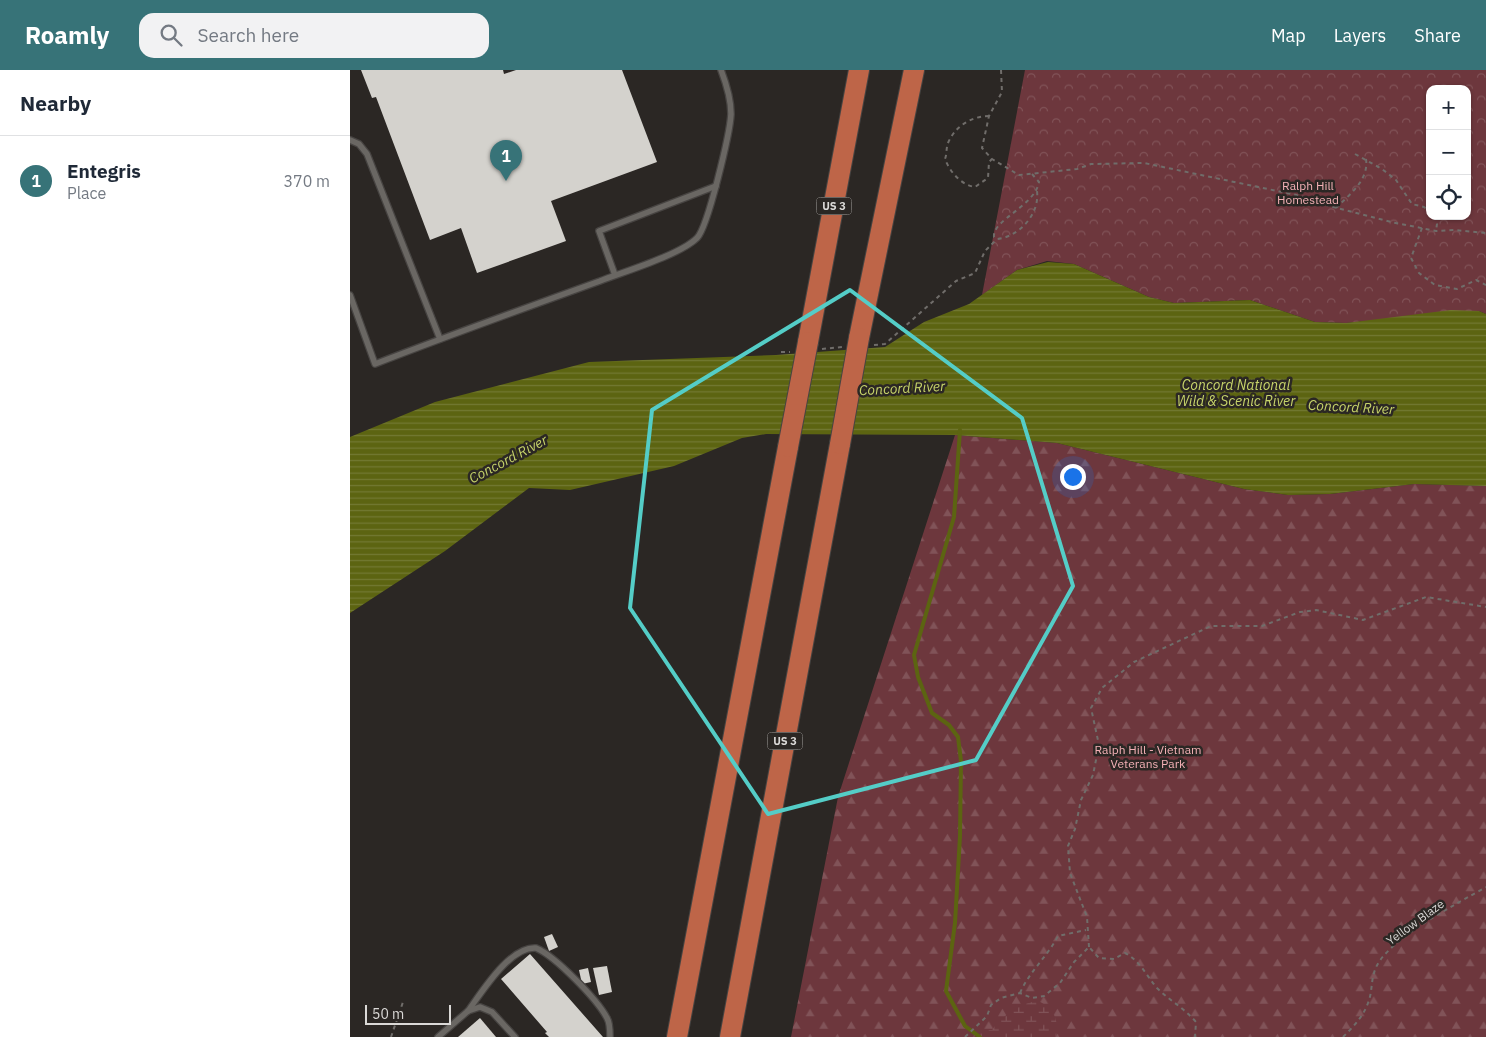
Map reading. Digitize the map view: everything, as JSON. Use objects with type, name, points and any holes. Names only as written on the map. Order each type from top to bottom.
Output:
[{"type":"highway","name":"US 3","points":[[677,1037],[788,447],[813,346],[860,70]]},
{"type":"highway","name":"US 3","points":[[730,1037],[857,343],[914,70]]},
{"type":"lane","points":[[350,295],[375,364],[615,275],[678,250],[697,239],[704,228],[716,186],[731,114],[727,85],[720,70]]},
{"type":"lane","points":[[350,140],[359,144],[368,154],[440,339]]},
{"type":"lane","points":[[615,275],[599,231],[716,186]]},
{"type":"lane","points":[[438,1037],[468,1011],[488,982],[522,950],[536,948],[555,960],[601,1009],[608,1020],[610,1037]]},
{"type":"lane","points":[[468,1011],[477,1007],[488,1009],[515,1037]]},
{"type":"path","points":[[1001,70],[1002,92],[989,116],[982,148],[992,159],[1019,175],[1077,169],[1091,164],[1144,163],[1301,196],[1336,208],[1436,231],[1464,230],[1486,234]]},
{"type":"path","points":[[989,116],[975,117],[957,131],[948,144],[945,159],[960,181],[967,186],[975,187],[988,178],[988,162],[992,159]]},
{"type":"path","points":[[1355,154],[1366,159],[1396,180],[1412,204],[1426,209]]},
{"type":"path","points":[[1336,208],[1360,182],[1366,172],[1366,159]]},
{"type":"path","points":[[813,346],[857,343],[885,344],[956,281],[975,273],[985,251],[997,239],[1017,232],[1030,218],[1037,202],[1039,182],[1032,174]]},
{"type":"path","points":[[997,239],[993,233],[996,228],[1026,204],[1037,191]]},
{"type":"path","points":[[1436,220],[1436,231]]},
{"type":"path","points":[[1422,228],[1410,258],[1419,273],[1435,285],[1457,289],[1476,280],[1486,285]]},
{"type":"path","points":[[781,352],[790,352]]},
{"type":"path","points":[[1195,1037],[1196,1022],[1184,1008],[1158,988],[1135,959],[1125,953],[1114,959],[1099,958],[1089,947],[1087,917],[1070,873],[1068,846],[1075,829],[1081,800],[1094,768],[1099,745],[1091,708],[1102,688],[1134,662],[1211,626],[1262,626],[1300,612],[1316,610],[1363,620],[1426,597],[1486,607]]},
{"type":"path","name":"Yellow Blaze","points":[[1343,1037],[1359,1021],[1369,1002],[1371,978],[1381,959],[1407,936],[1486,887]]},
{"type":"path","points":[[1020,993],[1027,979],[1048,954],[1058,936],[1087,930]]},
{"type":"path","points":[[965,1037],[987,1016],[991,1005],[1001,998],[1020,993],[1032,998],[1044,996],[1060,983],[1074,962],[1089,947]]},
{"type":"path","points":[[391,1037],[403,1002]]},
{"type":"highlighted area","points":[[850,290],[1022,418],[1073,586],[976,760],[768,814],[630,608],[652,410]]},
{"type":"green space","name":"Ralph Hill Homestead","points":[[1025,70],[1486,70],[1486,314],[1479,311],[1346,323],[1315,322],[1250,300],[1174,303],[1149,297],[1074,264],[1047,261],[1017,270],[982,295]]},
{"type":"green space","name":"Ralph Hill - Vietnam Veterans Park","points":[[955,435],[1057,443],[1244,489],[1288,495],[1330,494],[1414,484],[1486,486],[1486,1037],[791,1037],[838,797]]},
{"type":"green space","points":[[1038,1001],[1048,1007],[1054,1015],[1057,1025],[1056,1037],[974,1037],[980,1030],[992,1030],[1006,1015],[1018,1007]]},
{"type":"water","name":"Concord National Wild & Scenic River","points":[[1048,262],[1074,264],[1149,297],[1174,303],[1250,300],[1315,322],[1346,323],[1451,310],[1479,311],[1486,314],[1486,486],[1414,484],[1330,494],[1288,495],[1244,489],[1057,443],[955,435],[766,434],[742,438],[674,466],[570,490],[529,488],[445,551],[350,613],[350,437],[435,402],[589,362],[776,355],[885,347],[924,322],[969,304],[1017,270]]},
{"type":"building","points":[[361,70],[503,70],[504,74],[516,70],[622,70],[657,162],[551,201],[566,241],[477,273],[461,228],[430,240],[376,97],[372,98]]},
{"type":"building","points":[[552,934],[558,947],[549,951],[544,937]]},
{"type":"building","points":[[530,954],[603,1037],[549,1037],[545,1033],[547,1032],[501,979]]},
{"type":"building","points":[[607,966],[612,992],[599,995],[593,968]]},
{"type":"building","points":[[588,968],[591,982],[582,984],[579,970]]},
{"type":"building","points":[[480,1018],[496,1037],[458,1037]]},
{"type":"waterway","points":[[960,430],[954,517],[914,655],[918,677],[932,713],[949,725],[958,737],[961,761],[960,836],[955,923],[946,991],[965,1026],[980,1037]]},
{"type":"place","name":"Entegris","points":[[506,181]]},
{"type":"water label","name":"Concord River","points":[[902,388]]},
{"type":"water label","name":"Concord River","points":[[1351,407]]},
{"type":"water label","name":"Concord River","points":[[508,459]]}]
